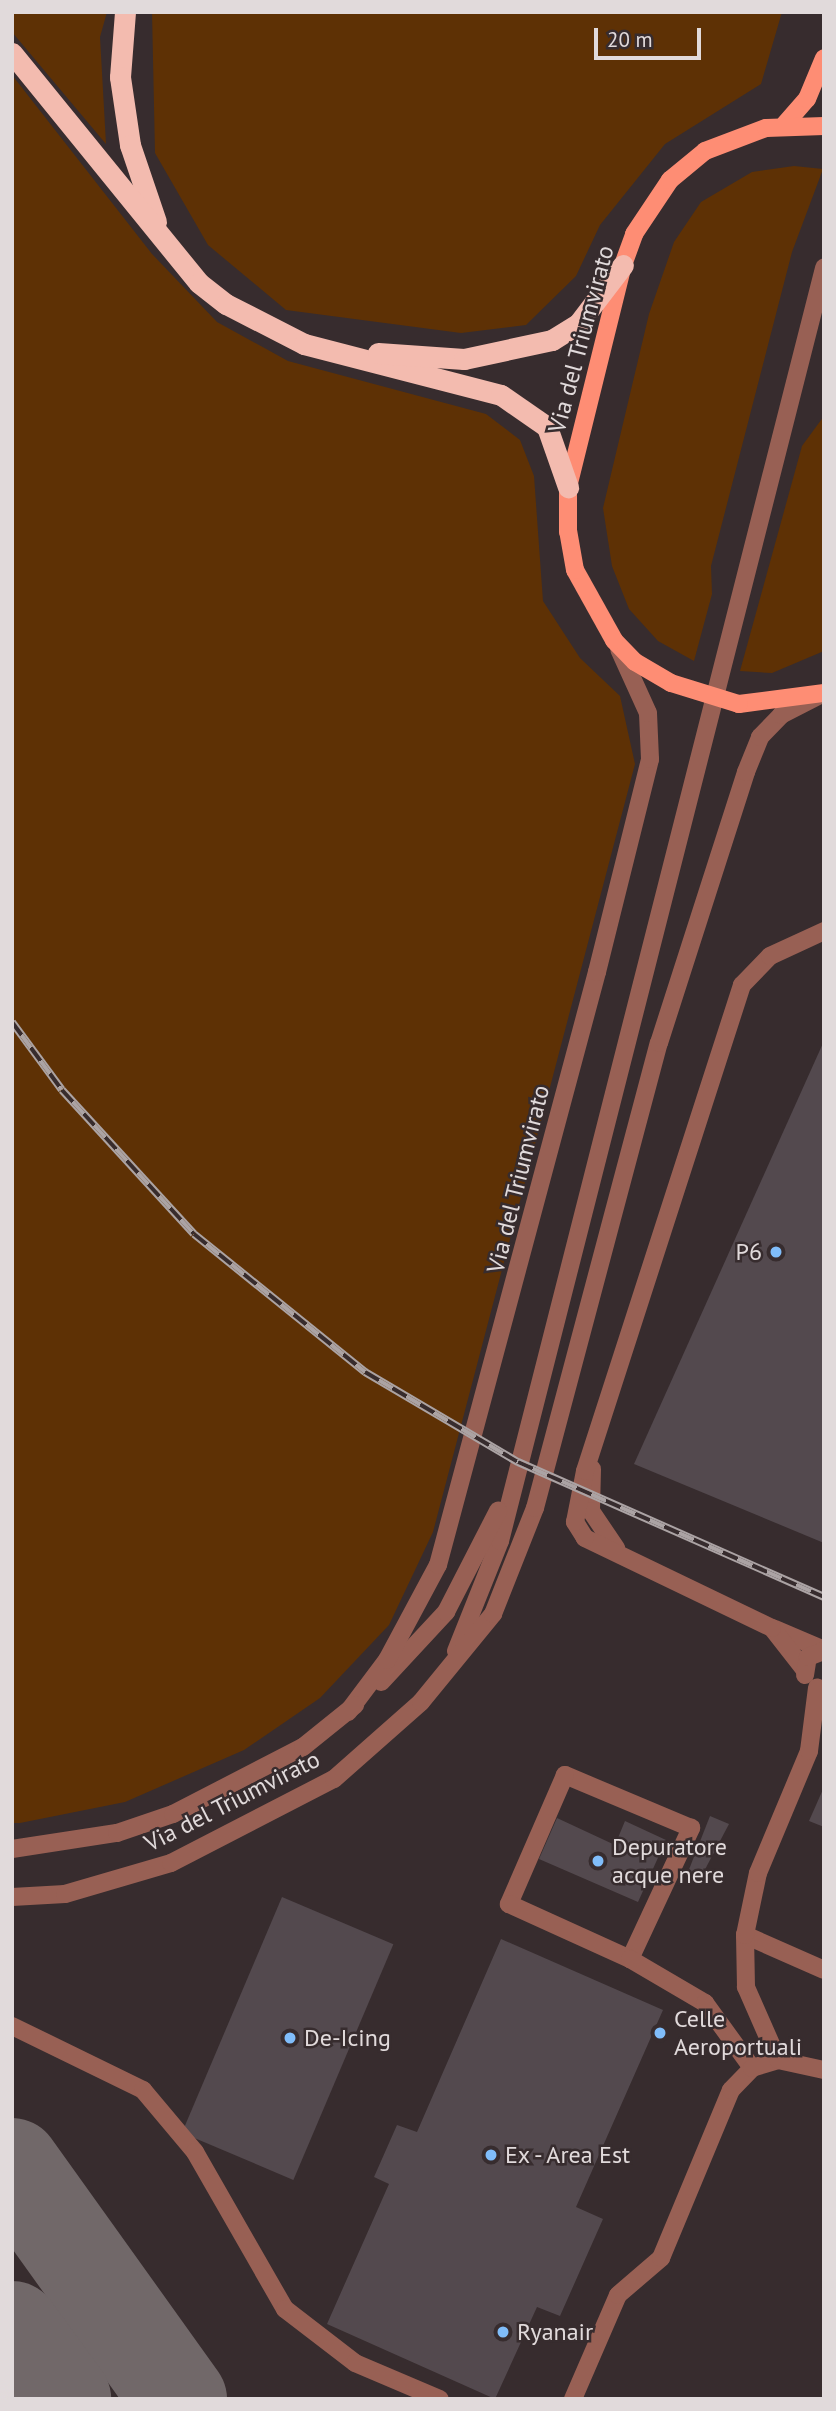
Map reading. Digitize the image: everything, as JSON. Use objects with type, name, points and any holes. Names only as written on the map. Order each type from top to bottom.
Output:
[{"type":"highway","points":[[125,12],[120,77],[130,145],[161,238]]},
{"type":"highway","points":[[12,53],[161,238],[226,304],[282,335],[501,395],[547,428],[568,487]]},
{"type":"highway","points":[[332,350],[464,359],[516,352],[578,324],[623,265]]},
{"type":"main road","points":[[785,124],[807,99],[824,58]]},
{"type":"main road","name":"Via del Triumvirato","points":[[819,125],[785,124],[705,152],[670,180],[635,234],[623,265],[568,487],[575,570],[614,640],[635,662],[671,683],[739,704],[823,694]]},
{"type":"street","name":"Via del Triumvirato","points":[[439,1681],[494,1560],[513,1472],[824,268]]},
{"type":"street","name":"Via del Triumvirato","points":[[348,1712],[422,1601],[463,1491],[650,759],[648,713],[614,640]]},
{"type":"street","name":"Via del Triumvirato","points":[[12,1897],[125,1880],[236,1832],[334,1779],[373,1750],[439,1681],[493,1614],[520,1558],[659,1043],[692,955],[746,772],[760,737],[780,715],[823,694]]},
{"type":"street","points":[[824,931],[770,956],[742,985],[595,1440],[575,1522],[584,1538],[824,1650]]},
{"type":"street","name":"Via del Triumvirato","points":[[12,1849],[105,1836],[173,1814],[303,1747],[348,1712],[446,1612],[487,1538],[513,1472]]},
{"type":"street","points":[[772,1628],[822,1688],[809,1751],[758,1873],[745,1935],[746,1987],[778,2060]]},
{"type":"street","points":[[804,1669],[808,1657],[824,1650]]},
{"type":"street","points":[[630,1959],[691,1828],[565,1775],[509,1904],[630,1959],[705,2003],[752,2068]]},
{"type":"street","points":[[745,1935],[824,1970]]},
{"type":"street","points":[[12,2026],[143,2090],[195,2152],[285,2309],[355,2363],[440,2399]]},
{"type":"street","points":[[573,2399],[618,2295],[661,2258],[731,2090],[752,2068],[778,2060],[824,2070]]},
{"type":"shaded area","points":[[12,12],[107,12],[100,37],[106,144],[12,32]]},
{"type":"shaded area","points":[[152,12],[782,12],[761,84],[665,144],[600,225],[576,276],[526,325],[461,333],[286,310],[208,245],[155,153]]},
{"type":"shaded area","points":[[12,75],[152,254],[217,322],[288,361],[486,414],[520,440],[534,476],[543,601],[580,658],[620,696],[635,764],[433,1532],[389,1625],[320,1698],[244,1750],[125,1802],[20,1823],[12,1823]]},
{"type":"shaded area","points":[[794,166],[823,169],[792,252],[711,566],[712,594],[694,661],[658,641],[629,609],[612,566],[603,508],[649,314],[674,242],[701,202],[752,172]]},
{"type":"shaded area","points":[[824,416],[824,651],[772,673],[740,671],[802,446]]},
{"type":"building","name":"P6","points":[[824,1041],[824,1543],[634,1464]]},
{"type":"building","points":[[824,1787],[824,1827],[809,1821]]},
{"type":"building","points":[[710,1816],[729,1824],[701,1877],[688,1872]]},
{"type":"building","name":"Depuratore acque nere","points":[[557,1818],[615,1845],[625,1821],[666,1840],[638,1902],[539,1859]]},
{"type":"building","name":"De-Icing","points":[[282,1897],[393,1944],[293,2180],[182,2133]]},
{"type":"building","name":"Ex - Area Est","points":[[501,1939],[663,2010],[576,2207],[603,2219],[560,2316],[537,2307],[495,2399],[327,2324],[389,2184],[374,2177],[397,2125],[417,2132]]},
{"type":"taxiway","points":[[12,2166],[179,2399]]},
{"type":"taxiway","points":[[12,2329],[63,2399]]},
{"type":"railway","points":[[12,1022],[62,1090],[194,1234],[365,1372],[518,1462],[824,1597]]},
{"type":"place","name":"P6","points":[[776,1252]]},
{"type":"place","name":"Depuratore acque nere","points":[[598,1861]]},
{"type":"place","name":"Celle Aeroportuali","points":[[660,2033]]},
{"type":"place","name":"De-Icing","points":[[290,2038]]},
{"type":"place","name":"Ex - Area Est","points":[[491,2155]]},
{"type":"place","name":"Ryanair","points":[[503,2332]]}]
